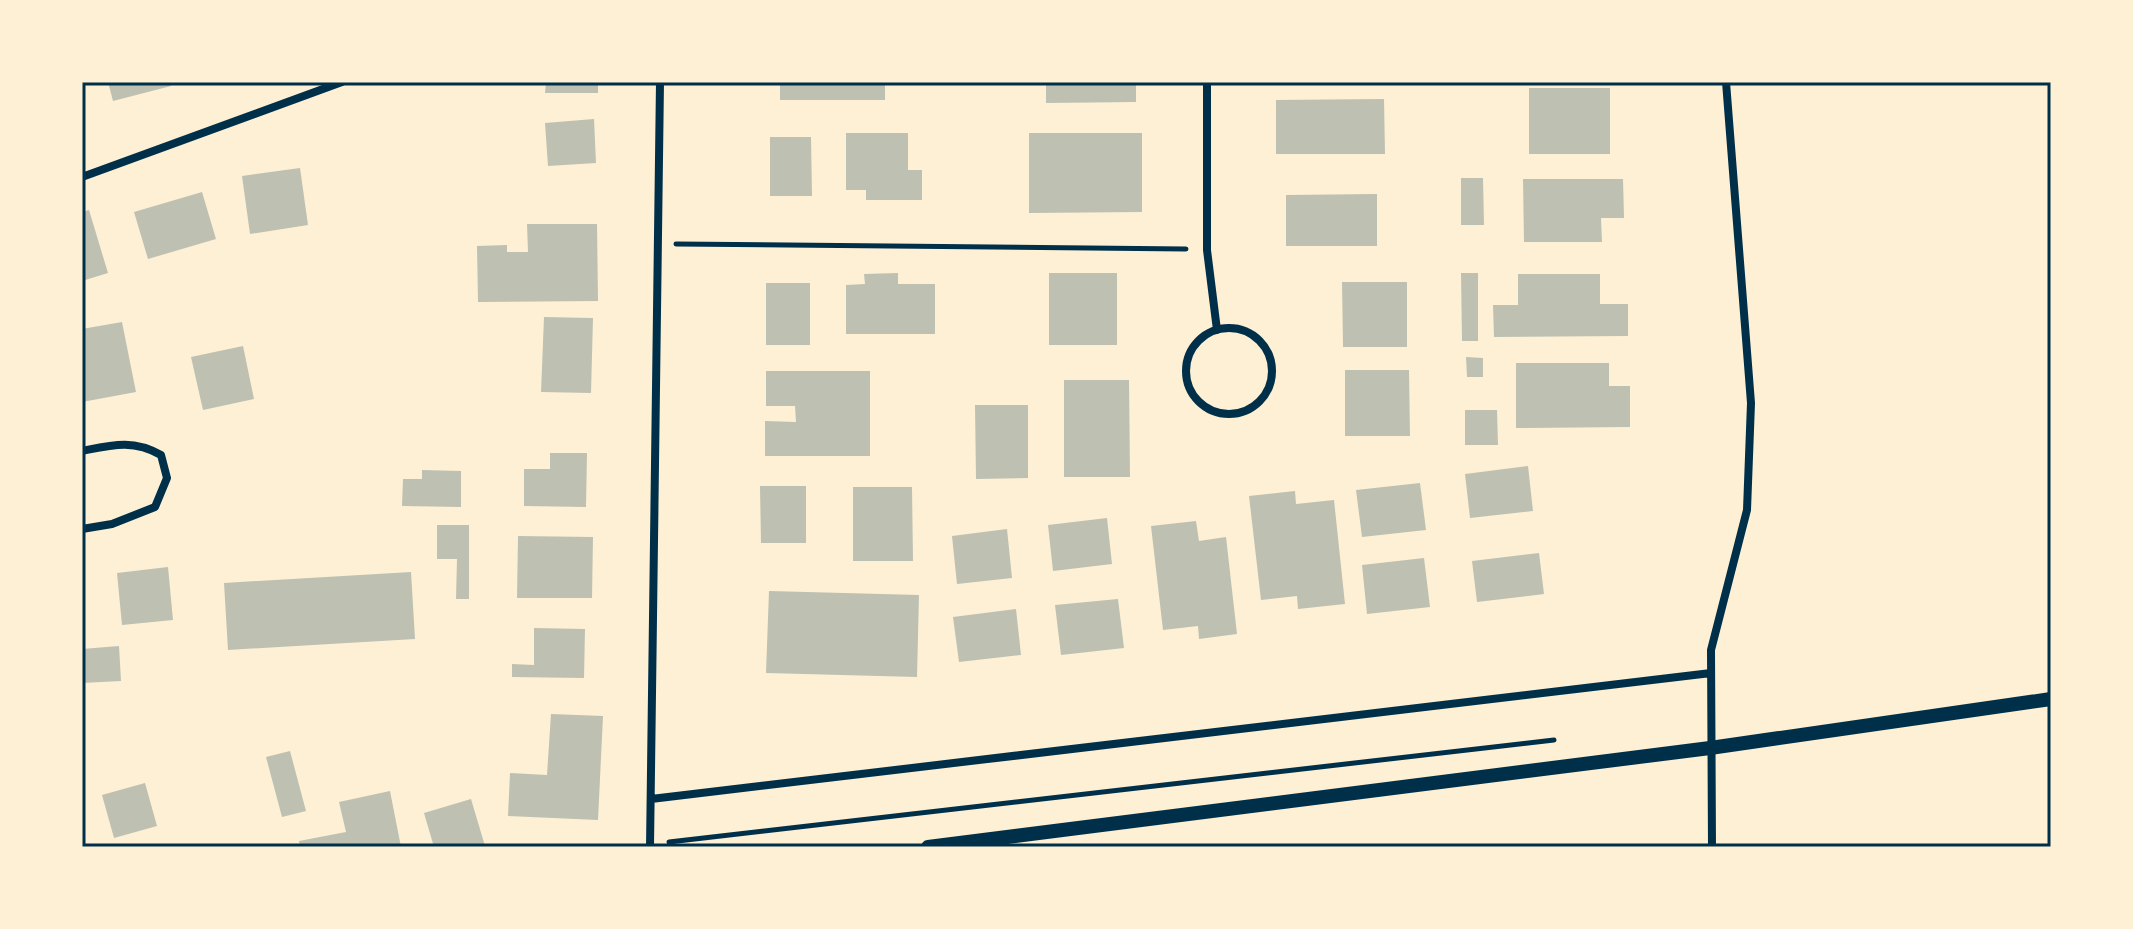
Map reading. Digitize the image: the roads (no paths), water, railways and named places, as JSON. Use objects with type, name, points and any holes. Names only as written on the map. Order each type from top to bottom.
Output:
[{"type":"street","points":[[82,177],[342,82]]},
{"type":"street","points":[[650,846],[660,82]]},
{"type":"street","points":[[1207,82],[1207,250],[1217,330]]},
{"type":"street","points":[[1712,847],[1711,650],[1747,510],[1751,403],[1726,82]]},
{"type":"street","points":[[1217,330],[1247,332],[1268,352],[1272,382],[1255,406],[1242,413],[1227,415],[1212,411],[1200,403],[1191,390],[1187,376],[1193,347],[1217,330]]},
{"type":"street","points":[[82,451],[118,444],[145,446],[161,455],[167,478],[155,507],[112,524],[82,529]]},
{"type":"street","points":[[651,799],[1711,673]]},
{"type":"street","points":[[928,847],[1710,748],[2051,699]]}]
